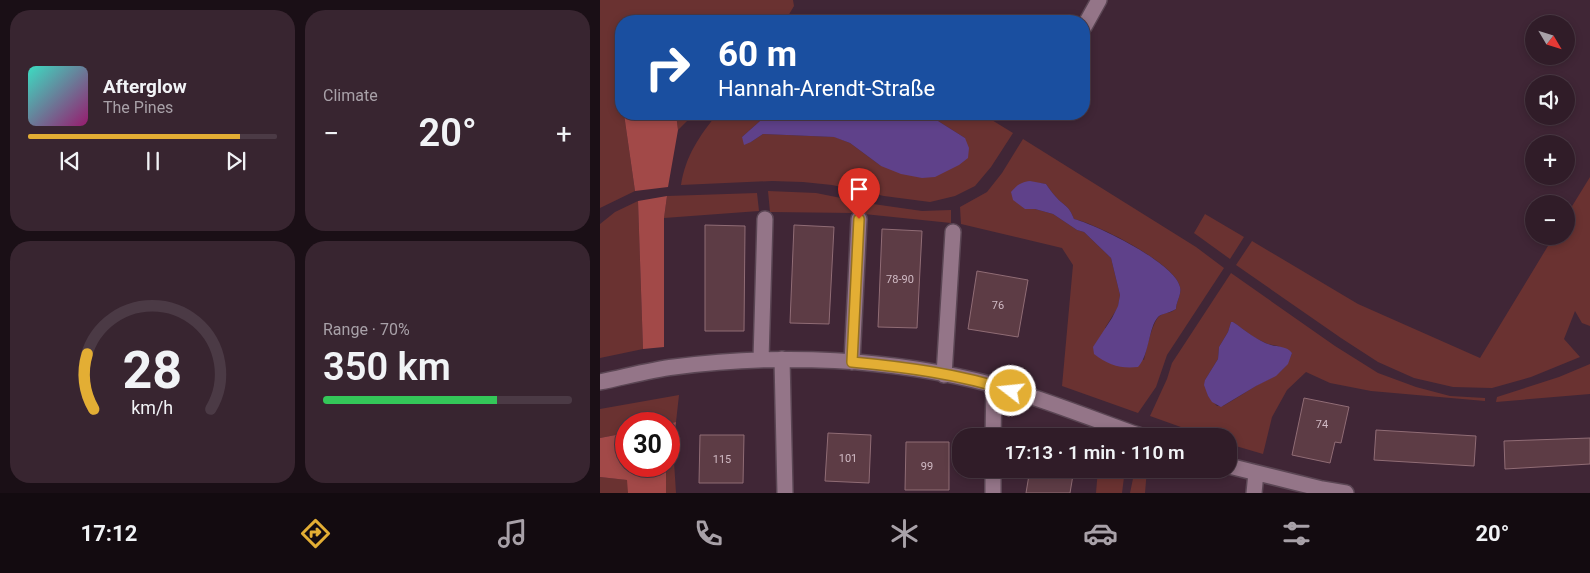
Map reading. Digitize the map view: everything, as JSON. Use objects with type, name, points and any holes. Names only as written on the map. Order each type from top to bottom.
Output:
[{"type":"street","points":[[1090,16],[1099,0]]},
{"type":"street","points":[[761,360],[765,219]]},
{"type":"street","points":[[852,362],[859,219]]},
{"type":"street","points":[[944,375],[953,232]]},
{"type":"street","points":[[782,359],[786,493]]},
{"type":"street","points":[[600,382],[673,367],[761,360],[852,362],[944,375],[994,385],[1118,428]]},
{"type":"street","points":[[993,428],[994,385]]},
{"type":"street","points":[[1237,468],[1346,493]]},
{"type":"street","points":[[1254,493],[1256,473]]},
{"type":"street","points":[[993,478],[993,493]]},
{"type":"shaded area","points":[[600,0],[793,0],[794,6],[789,15],[615,15],[615,120],[625,120],[635,191],[600,208]]},
{"type":"shaded area","points":[[625,120],[677,120],[678,130],[668,187],[635,191]]},
{"type":"shaded area","points":[[677,120],[688,120],[678,130]]},
{"type":"shaded area","points":[[712,120],[761,120],[742,137],[751,142],[763,134],[835,137],[850,143],[881,166],[965,138],[936,120],[992,120],[1013,133],[991,167],[975,186],[955,196],[930,202],[884,196],[832,185],[803,182],[772,181],[681,185],[686,164],[704,131]]},
{"type":"shaded area","points":[[936,120],[965,138],[969,148],[968,158],[959,165],[935,177],[922,178],[901,174],[881,166],[850,143],[834,137],[763,134],[744,145],[742,137],[760,121]]},
{"type":"shaded area","points":[[1023,139],[1196,247],[1224,268],[1167,355],[1156,387],[1138,413],[1062,386],[1073,265],[1062,248],[961,224],[960,207],[987,192],[1002,173]],"holes":[[[1039,183],[1046,184],[1068,208],[1074,219],[1100,228],[1134,246],[1165,267],[1175,277],[1180,287],[1176,309],[1158,317],[1150,335],[1144,360],[1105,328],[1118,307],[1120,295],[1111,258],[1084,232],[1077,230],[1053,214],[1035,209]]]},
{"type":"shaded area","points":[[1590,177],[1590,326],[1582,323],[1575,311],[1564,339],[1580,357],[1531,377],[1492,388],[1453,387],[1414,378],[1378,362],[1236,265],[1252,241],[1358,304],[1480,358],[1549,245],[1575,245],[1575,201]]},
{"type":"shaded area","points":[[1030,181],[1046,184],[1068,208],[1074,219],[1100,229],[1134,246],[1165,267],[1175,277],[1180,287],[1176,309],[1159,316],[1155,322],[1145,355],[1138,367],[1115,365],[1104,361],[1094,354],[1093,347],[1112,318],[1118,306],[1120,295],[1111,258],[1084,232],[1077,230],[1053,214],[1035,209],[1025,209],[1013,200],[1011,192],[1022,183]]},
{"type":"shaded area","points":[[768,191],[816,193],[856,201],[855,213],[770,212]]},
{"type":"shaded area","points":[[757,193],[759,211],[664,218],[667,196]]},
{"type":"shaded area","points":[[667,196],[664,218],[664,347],[643,349],[638,201]]},
{"type":"shaded area","points":[[638,201],[643,349],[600,358],[600,224],[615,212]]},
{"type":"shaded area","points":[[866,203],[922,211],[951,210],[951,223],[864,214]]},
{"type":"shaded area","points":[[1205,214],[1244,237],[1230,259],[1194,233]]},
{"type":"shaded area","points":[[1231,273],[1335,346],[1378,373],[1416,387],[1450,396],[1485,398],[1485,401],[1371,391],[1330,383],[1306,372],[1287,390],[1272,417],[1263,454],[1237,446],[1237,428],[1184,428],[1150,416],[1167,379],[1172,363]],"holes":[[[1231,322],[1255,338],[1292,353],[1289,360],[1277,374],[1223,406],[1217,406],[1208,396],[1205,380],[1218,359],[1219,347],[1228,332]]]},
{"type":"shaded area","points":[[1231,322],[1261,341],[1285,348],[1292,353],[1288,364],[1276,376],[1221,407],[1212,402],[1204,385],[1218,359],[1219,347],[1228,332]]},
{"type":"shaded area","points":[[1590,364],[1590,394],[1496,402],[1497,397],[1559,377]]},
{"type":"shaded area","points":[[679,395],[677,412],[615,412],[615,435],[600,438],[600,409]]},
{"type":"shaded area","points":[[615,435],[615,477],[666,477],[666,493],[628,493],[627,480],[600,477],[600,438]]},
{"type":"shaded area","points":[[600,477],[628,480],[628,493],[600,493]]},
{"type":"shaded area","points":[[666,477],[675,477],[676,493],[666,493]]},
{"type":"shaded area","points":[[1097,478],[1124,478],[1122,493],[1096,493]]},
{"type":"shaded area","points":[[1133,478],[1146,478],[1145,493],[1130,493]]},
{"type":"building","points":[[705,225],[745,226],[744,331],[705,331]]},
{"type":"building","points":[[794,225],[834,227],[829,324],[790,323]]},
{"type":"building","points":[[882,229],[922,231],[917,328],[878,327]]},
{"type":"building","points":[[977,271],[1028,280],[1018,337],[968,329]]},
{"type":"building","points":[[1304,398],[1349,407],[1341,443],[1335,442],[1330,463],[1292,455]]},
{"type":"building","points":[[1376,430],[1476,436],[1474,466],[1374,460]]},
{"type":"building","points":[[828,433],[871,435],[869,483],[825,481]]},
{"type":"building","points":[[700,435],[744,435],[743,483],[699,483]]},
{"type":"building","points":[[1590,438],[1590,464],[1505,469],[1504,441]]},
{"type":"building","points":[[906,442],[949,442],[949,490],[905,490]]},
{"type":"building","points":[[1028,478],[1072,478],[1070,493],[1026,493]]},
{"type":"route","points":[[859,219],[852,362],[878,364],[944,375],[994,385],[1011,391]]}]
